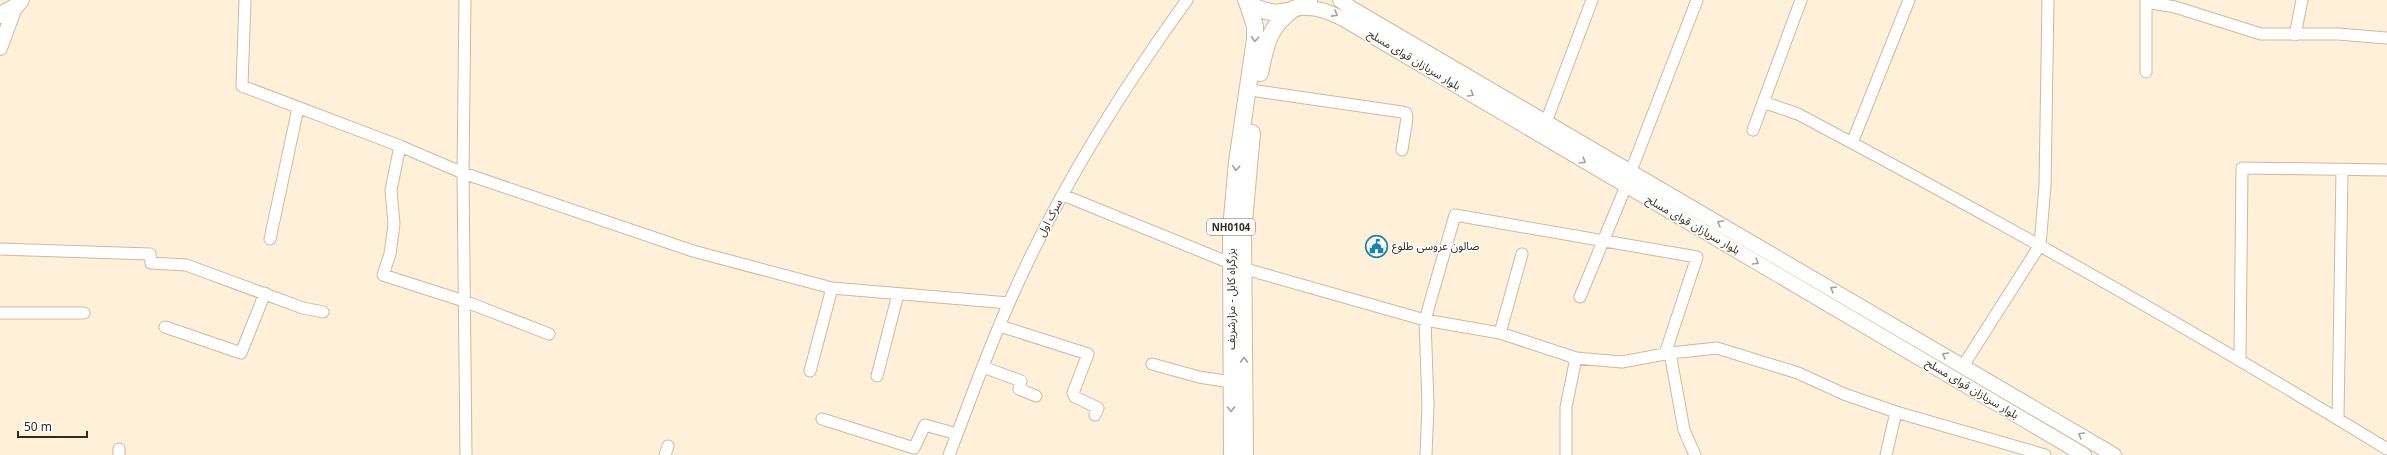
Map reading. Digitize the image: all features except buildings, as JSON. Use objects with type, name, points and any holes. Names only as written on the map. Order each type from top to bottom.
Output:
[{"type":"highway","points":[[1246,1],[1260,10],[1275,13],[1299,6]]},
{"type":"highway","name":"بزرگراه کابل - مزارشریف","points":[[1232,455],[1231,382],[1236,265],[1237,162],[1255,39],[1255,26],[1246,1]]},
{"type":"highway","points":[[0,15],[18,4]]},
{"type":"highway","name":"بزرگراه کابل - مزارشریف","points":[[1245,455],[1236,265],[1257,91],[1270,33],[1278,21],[1299,6]]},
{"type":"main road","name":"بلوار سربازان قوای مسلح","points":[[1340,0],[1350,8],[1631,171],[2114,455]]},
{"type":"main road","points":[[0,48],[18,4]]},
{"type":"main road","name":"بلوار سربازان قوای مسلح","points":[[1299,6],[1314,7],[1339,17],[2084,455]]},
{"type":"street","points":[[245,0],[242,86],[400,146],[463,173],[693,251],[832,288],[1009,303]]},
{"type":"street","points":[[465,0],[463,173],[466,455]]},
{"type":"street","name":"سرک اول","points":[[949,455],[1009,303],[1063,195],[1090,145],[1142,62],[1187,0]]},
{"type":"street","points":[[1546,122],[1592,0]]},
{"type":"street","points":[[1631,171],[1697,0]]},
{"type":"street","points":[[1753,130],[1801,0]]},
{"type":"street","points":[[1852,142],[1909,0]]},
{"type":"street","points":[[1963,366],[2040,246],[2045,186],[2048,0]]},
{"type":"street","points":[[2295,35],[2302,0]]},
{"type":"street","points":[[2146,72],[2146,1],[2175,7],[2261,34],[2338,34],[2387,38]]},
{"type":"street","points":[[1257,91],[1406,113],[1407,118],[1402,150]]},
{"type":"street","points":[[1763,102],[1798,114],[1852,142],[2040,246],[2240,359],[2387,449]]},
{"type":"street","points":[[270,239],[298,108]]},
{"type":"street","points":[[400,146],[391,190],[394,224],[390,254],[382,275],[464,301],[549,334]]},
{"type":"street","points":[[2240,359],[2242,168],[2387,170]]},
{"type":"street","points":[[2338,418],[2342,170]]},
{"type":"street","points":[[1580,297],[1605,241],[1626,186]]},
{"type":"street","points":[[1063,195],[1236,265],[1425,320],[1500,333],[1576,358],[1622,362],[1667,353],[1717,348],[1798,373],[1844,394],[1896,412],[2045,455]]},
{"type":"street","points":[[1426,455],[1428,405],[1425,320],[1455,215],[1697,257],[1667,353],[1684,430],[1694,455]]},
{"type":"street","points":[[0,249],[150,254],[151,263],[186,265],[303,308],[322,312]]},
{"type":"street","points":[[1500,333],[1522,254]]},
{"type":"street","points":[[810,371],[832,288]]},
{"type":"street","points":[[165,327],[241,353],[265,293]]},
{"type":"street","points":[[877,376],[898,294]]},
{"type":"street","points":[[0,314],[84,313]]},
{"type":"street","points":[[1000,326],[1086,352],[1088,357],[1073,392],[1075,397],[1098,408],[1095,415]]},
{"type":"street","points":[[1566,455],[1566,407],[1576,358]]},
{"type":"street","points":[[1152,364],[1199,377],[1231,382]]},
{"type":"street","points":[[983,367],[1021,381],[1019,389],[1036,396]]},
{"type":"street","points":[[1886,455],[1896,412]]},
{"type":"street","points":[[822,419],[914,448],[925,425],[957,434]]},
{"type":"place","name":"صالون عروسی طلوع","points":[[1376,246]]}]
